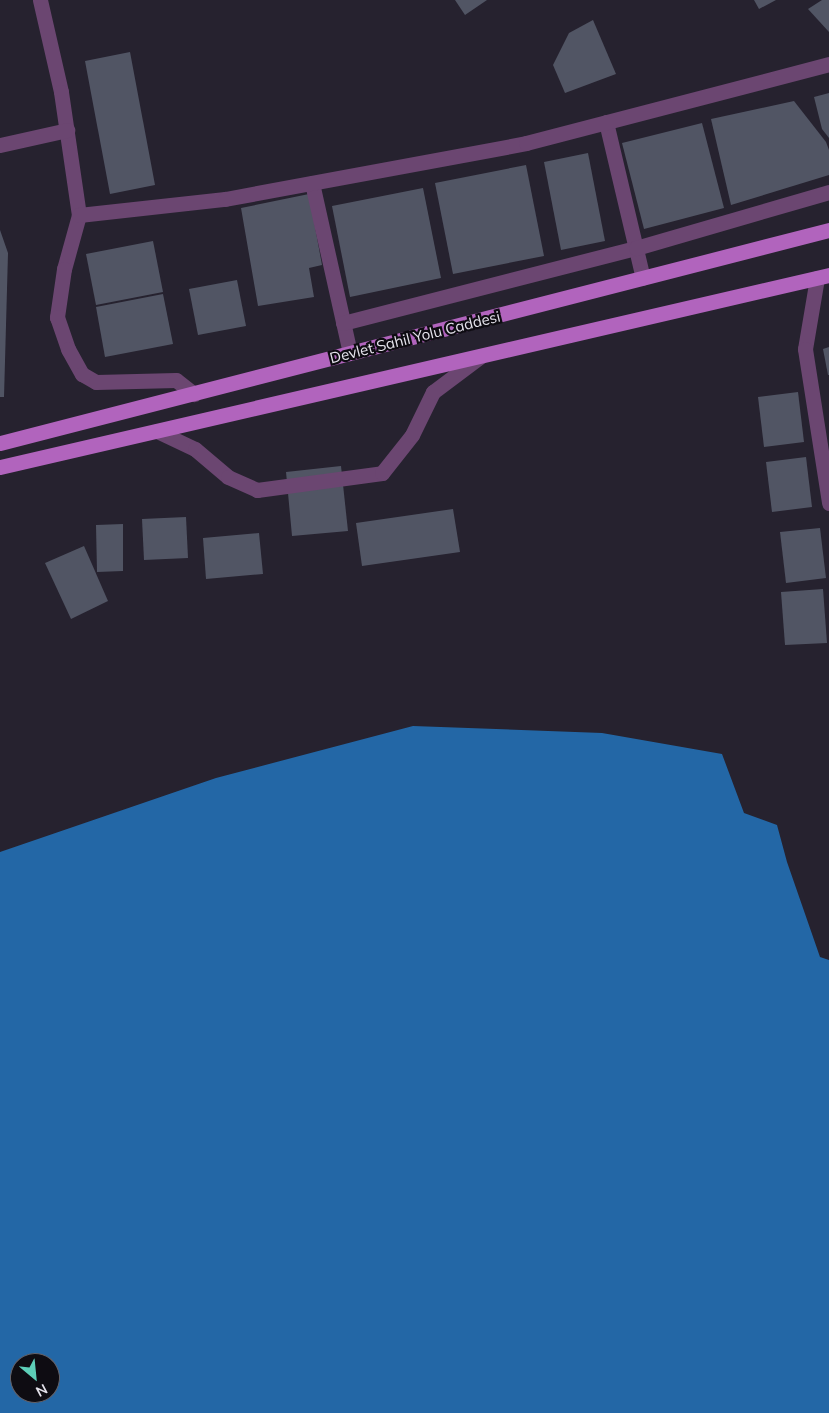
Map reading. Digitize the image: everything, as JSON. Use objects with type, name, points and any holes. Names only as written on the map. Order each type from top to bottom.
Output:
[{"type":"main road","name":"Devlet Sahil Yolu Caddesi","points":[[0,444],[829,230]]},
{"type":"main road","name":"Devlet Sahil Yolu Caddesi","points":[[0,467],[823,276]]},
{"type":"street","points":[[40,0],[67,130],[80,215],[64,269],[57,317],[68,349],[82,374],[96,382],[176,380],[194,394]]},
{"type":"street","points":[[80,215],[225,199],[526,143],[829,64]]},
{"type":"street","points":[[606,122],[643,278]]},
{"type":"street","points":[[0,145],[67,130]]},
{"type":"street","points":[[312,183],[350,353]]},
{"type":"street","points":[[343,323],[636,248],[829,192]]},
{"type":"street","points":[[823,276],[805,349],[829,503]]},
{"type":"street","points":[[157,431],[195,449],[228,477],[257,490],[382,473],[412,435],[432,392],[481,356]]},
{"type":"water","points":[[413,726],[602,733],[722,754],[744,813],[777,825],[787,862],[820,957],[829,960],[829,1413],[0,1413],[0,852],[216,778]]},
{"type":"building","points":[[455,0],[487,0],[465,15]]},
{"type":"building","points":[[754,0],[776,0],[759,9]]},
{"type":"building","points":[[822,0],[829,0],[829,32],[808,9]]},
{"type":"building","points":[[593,20],[616,74],[565,93],[553,65],[569,33]]},
{"type":"building","points":[[130,52],[155,185],[110,194],[85,61]]},
{"type":"building","points":[[829,93],[829,138],[822,129],[814,97]]},
{"type":"building","points":[[794,101],[826,142],[829,150],[829,175],[731,205],[711,119]]},
{"type":"building","points":[[702,123],[724,208],[644,229],[622,143]]},
{"type":"building","points":[[588,153],[605,241],[561,250],[544,162]]},
{"type":"building","points":[[526,165],[544,256],[453,274],[435,183]]},
{"type":"building","points":[[423,188],[441,278],[350,297],[332,206]]},
{"type":"building","points":[[309,194],[322,265],[309,268],[314,297],[258,306],[241,208]]},
{"type":"building","points":[[0,230],[8,253],[4,397],[0,397]]},
{"type":"building","points":[[153,241],[163,292],[96,305],[86,254]]},
{"type":"building","points":[[237,280],[246,326],[198,335],[189,289]]},
{"type":"building","points":[[163,294],[173,344],[105,357],[96,307]]},
{"type":"building","points":[[829,347],[829,375],[828,375],[823,349]]},
{"type":"building","points":[[798,392],[804,442],[764,447],[758,397]]},
{"type":"building","points":[[806,457],[812,507],[772,512],[766,462]]},
{"type":"building","points":[[341,466],[348,531],[292,536],[286,472]]},
{"type":"building","points":[[453,509],[460,552],[362,566],[356,523]]},
{"type":"building","points":[[186,517],[188,558],[144,560],[142,519]]},
{"type":"building","points":[[123,524],[123,571],[97,572],[96,525]]},
{"type":"building","points":[[820,528],[826,578],[786,583],[780,532]]},
{"type":"building","points":[[259,533],[263,574],[206,579],[203,538]]},
{"type":"building","points":[[84,546],[108,601],[71,619],[45,563]]},
{"type":"building","points":[[823,589],[827,643],[785,645],[781,592]]}]
